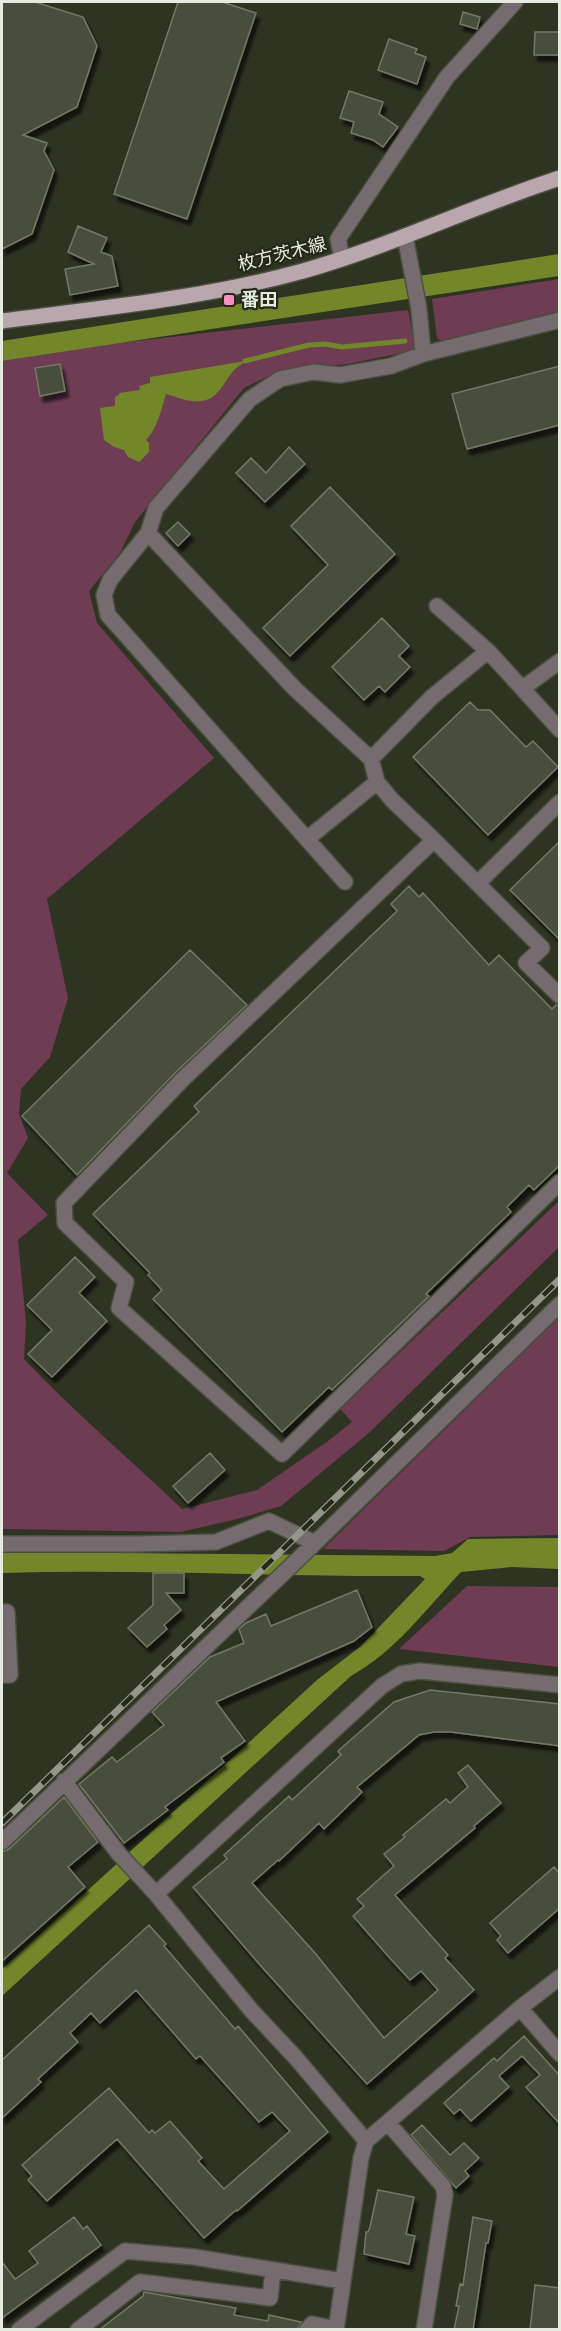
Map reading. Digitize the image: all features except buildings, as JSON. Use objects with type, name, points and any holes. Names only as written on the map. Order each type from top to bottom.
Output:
[{"type":"main road","name":"枚方茨木線","points":[[2,321],[121,306],[300,271],[405,237],[504,196],[560,178]]},
{"type":"street","points":[[342,259],[338,239],[441,86],[515,2]]},
{"type":"street","points":[[405,237],[419,309],[423,354]]},
{"type":"street","points":[[345,882],[108,615],[104,595],[110,580],[148,533],[156,508],[250,399],[280,379],[313,372],[340,375],[381,368],[423,354],[560,320]]},
{"type":"street","points":[[148,533],[295,689],[371,759],[376,782],[392,800],[542,948],[526,963],[560,996]]},
{"type":"street","points":[[437,606],[488,651],[560,730]]},
{"type":"street","points":[[371,759],[432,697],[488,651]]},
{"type":"street","points":[[523,688],[560,661]]},
{"type":"street","points":[[307,839],[376,782]]},
{"type":"street","points":[[478,883],[560,802]]},
{"type":"street","points":[[434,840],[183,1079],[64,1203],[65,1223],[126,1282],[119,1308],[282,1454],[560,1182]]},
{"type":"street","points":[[2,1842],[315,1543],[560,1304]]},
{"type":"street","points":[[2,1544],[216,1542],[268,1521],[315,1543]]},
{"type":"street","points":[[2,1612],[7,1612],[10,1675],[2,1675]]},
{"type":"street","points":[[156,1894],[382,1686],[401,1674],[420,1671],[560,1685]]},
{"type":"street","points":[[64,1781],[119,1854],[156,1894],[251,2010],[296,2058],[366,2141]]},
{"type":"street","points":[[307,2330],[312,2324],[336,2329],[361,2158],[366,2141],[520,2008],[560,1977]]},
{"type":"street","points":[[520,2008],[560,2054]]},
{"type":"street","points":[[388,2123],[443,2186],[445,2194],[424,2330]]},
{"type":"street","points":[[19,2330],[125,2251],[194,2257],[342,2281]]},
{"type":"street","points":[[78,2330],[140,2282],[270,2298],[273,2270]]},
{"type":"shaded area","points":[[559,254],[559,276],[2,361],[2,341]]},
{"type":"shaded area","points":[[559,279],[559,311],[441,341],[437,338],[432,299]]},
{"type":"shaded area","points":[[408,310],[416,350],[348,364],[281,370],[244,388],[135,522],[120,553],[89,591],[97,623],[214,758],[47,899],[68,998],[50,1057],[21,1089],[19,1114],[28,1138],[7,1173],[48,1215],[18,1240],[26,1323],[24,1359],[82,1417],[182,1509],[257,1490],[352,1422],[340,1409],[559,1201],[559,1247],[370,1432],[281,1506],[181,1532],[2,1529],[2,361],[101,345]]},
{"type":"shaded area","points":[[245,361],[233,372],[217,394],[208,400],[190,401],[166,394],[156,424],[146,440],[149,443],[149,452],[139,462],[128,457],[124,450],[104,440],[100,408],[115,406],[115,397],[119,393],[140,390],[139,386],[150,383],[150,377]]},
{"type":"shaded area","points":[[559,1317],[559,1535],[470,1537],[444,1551],[323,1549]]},
{"type":"shaded area","points":[[559,1538],[559,1569],[512,1567],[461,1572],[396,1642],[351,1676],[2,1996],[2,1969],[317,1680],[361,1646],[425,1579],[420,1576],[2,1573],[2,1552],[435,1556],[452,1553],[468,1539]]},
{"type":"shaded area","points":[[467,1586],[559,1587],[559,1667],[399,1649]]},
{"type":"waterway","points":[[245,361],[309,345],[325,344],[342,347],[405,341]]},
{"type":"railway","points":[[2,1823],[560,1279]]},
{"type":"place","name":"番田","points":[[229,300]]}]
